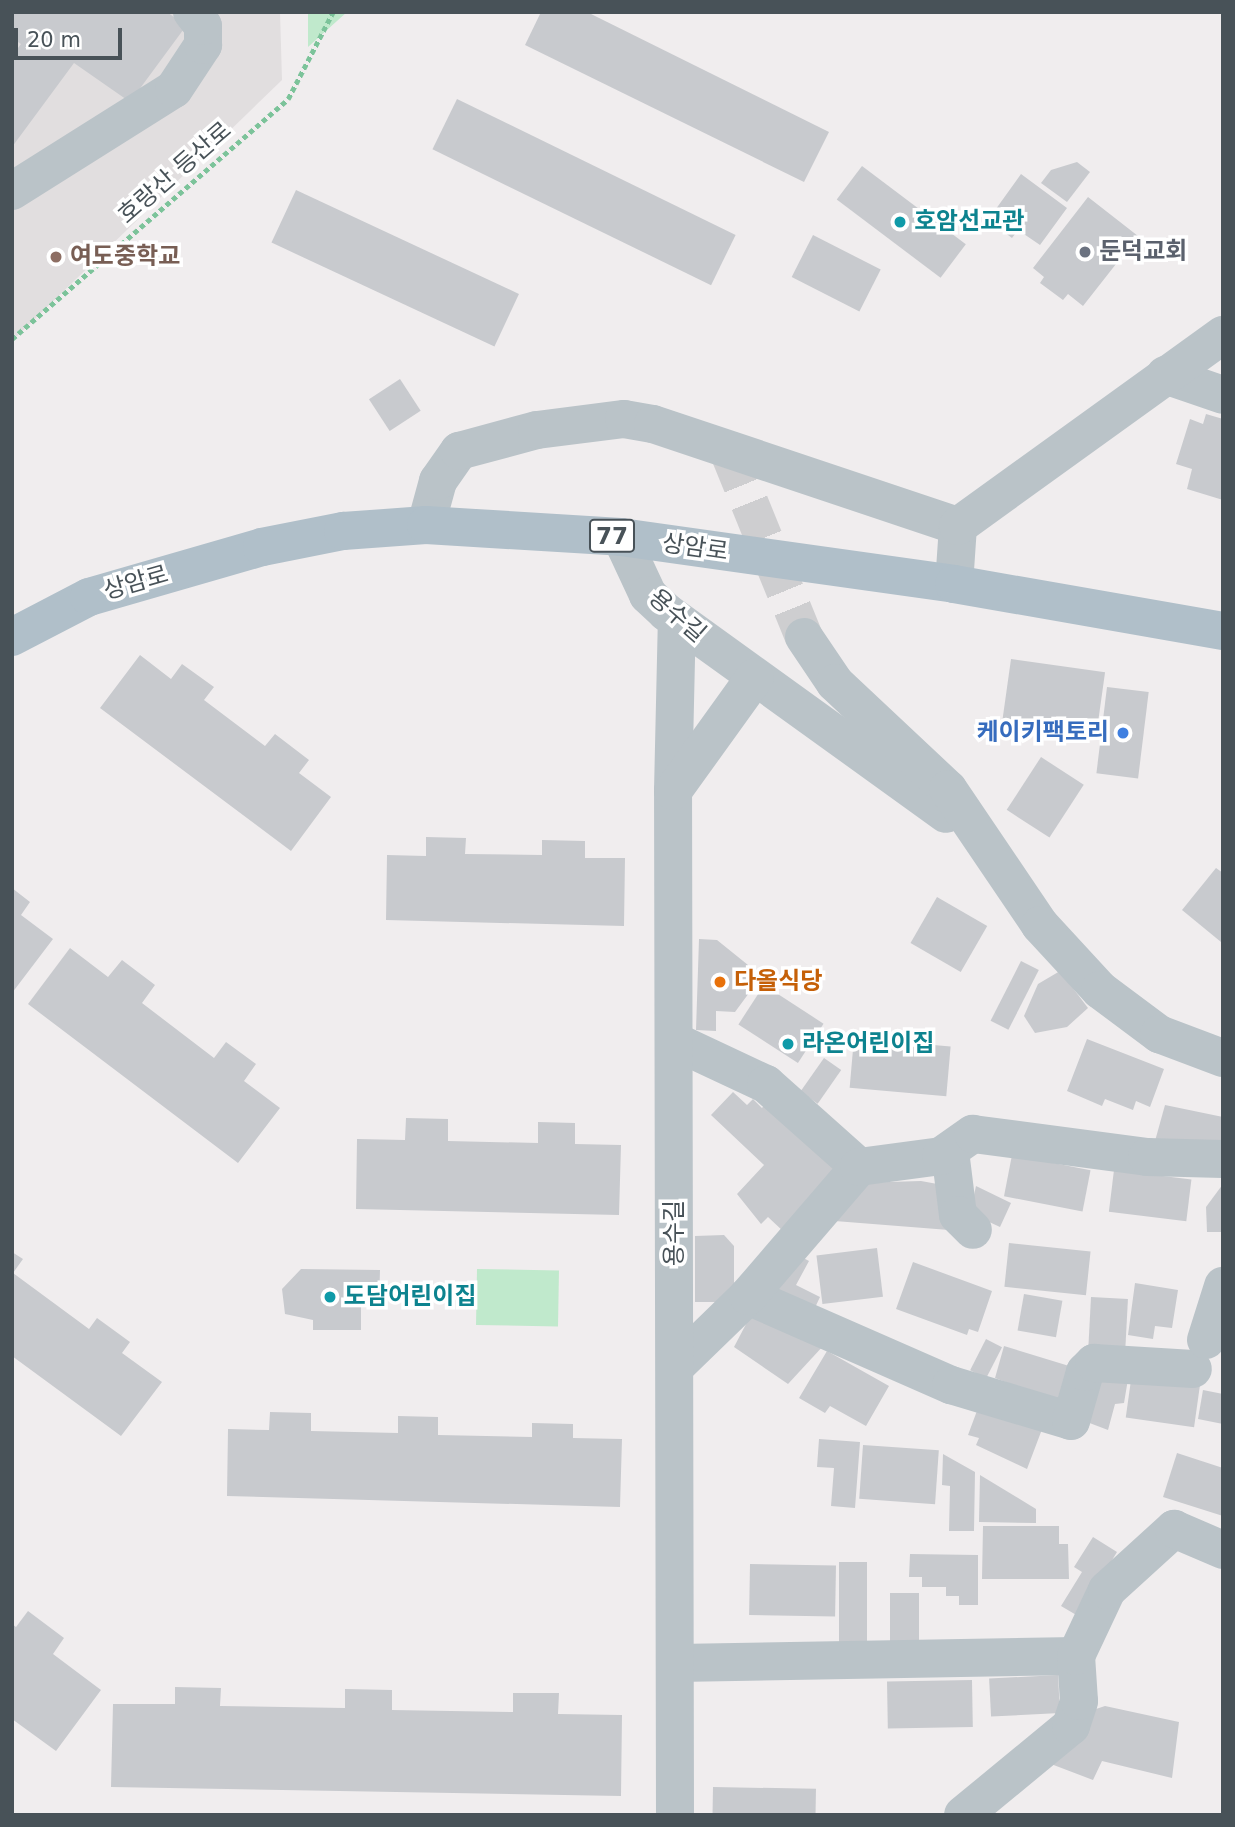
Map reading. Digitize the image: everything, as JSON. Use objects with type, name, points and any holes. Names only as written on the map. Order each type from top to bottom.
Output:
[{"type":"main road","name":"상암로","points":[[12,637],[89,597],[262,547],[343,531],[426,525],[621,537],[954,584],[1223,631]]},
{"type":"street","points":[[12,191],[174,89],[203,45],[203,26],[192,12]]},
{"type":"street","points":[[954,584],[958,526],[1223,335]]},
{"type":"street","points":[[1165,375],[1223,395]]},
{"type":"street","points":[[426,525],[438,481],[459,451],[537,430],[624,419],[653,424],[958,526]]},
{"type":"street","name":"용수길","points":[[621,537],[648,595],[677,621],[984,842],[1040,925],[1100,990],[1159,1034],[1223,1058]]},
{"type":"street","name":"용수길","points":[[675,1815],[677,1663],[673,791],[677,621]]},
{"type":"street","points":[[804,637],[835,683],[948,789],[984,842]]},
{"type":"street","points":[[673,791],[755,677]]},
{"type":"street","points":[[808,715],[835,683]]},
{"type":"street","points":[[674,1041],[766,1084],[859,1167]]},
{"type":"street","points":[[676,1366],[748,1296],[859,1167],[950,1151],[973,1134],[1147,1157],[1223,1159]]},
{"type":"street","points":[[950,1151],[958,1215],[973,1230]]},
{"type":"street","points":[[748,1296],[951,1385],[1071,1421],[1085,1372],[1094,1363],[1200,1355],[1223,1286]]},
{"type":"street","points":[[963,1815],[1071,1726],[1079,1701],[1076,1656],[1107,1590],[1172,1530],[1185,1530],[1223,1550]]},
{"type":"street","points":[[677,1663],[1076,1656]]},
{"type":"path","name":"호랑산 등산로","points":[[12,339],[288,99],[333,12]]},
{"type":"shaded area","name":"여도중학교","points":[[12,12],[280,12],[282,80],[12,341]]},
{"type":"green space","points":[[308,12],[347,12],[308,47]]},
{"type":"green space","points":[[477,1269],[559,1270],[558,1326],[476,1325]]},
{"type":"building","points":[[12,12],[167,12],[186,26],[130,102],[74,63],[12,147],[12,56],[21,44],[12,38]]},
{"type":"building","points":[[541,12],[587,12],[829,132],[804,182],[525,45]]},
{"type":"building","points":[[457,99],[736,235],[711,285],[432,149]]},
{"type":"building","points":[[1077,162],[1090,172],[1067,202],[1041,183],[1051,170]]},
{"type":"building","name":"호암선교관","points":[[862,166],[966,244],[941,278],[837,200]]},
{"type":"building","points":[[1021,174],[1067,208],[1040,245],[1018,230],[1012,238],[988,220]]},
{"type":"building","points":[[296,190],[519,294],[494,347],[271,243]]},
{"type":"building","name":"둔덕교회","points":[[1088,197],[1138,236],[1083,306],[1068,294],[1063,300],[1040,283],[1044,277],[1033,268]]},
{"type":"building","points":[[813,235],[881,270],[859,311],[792,277]]},
{"type":"building","points":[[400,379],[421,411],[390,431],[369,399]]},
{"type":"building","points":[[1206,414],[1223,419],[1223,500],[1187,489],[1192,469],[1176,464],[1190,419],[1203,424]]},
{"type":"building","points":[[140,655],[171,679],[182,664],[214,687],[204,700],[265,746],[275,734],[309,760],[299,773],[331,797],[291,851],[100,708]]},
{"type":"building","points":[[1011,659],[1105,672],[1096,736],[1002,722]]},
{"type":"building","points":[[1107,687],[1149,692],[1138,778],[1096,773]]},
{"type":"building","points":[[1041,757],[1084,785],[1049,838],[1007,810]]},
{"type":"building","points":[[426,837],[466,838],[465,854],[542,855],[542,840],[585,841],[585,858],[625,858],[624,926],[386,920],[387,855],[426,856]]},
{"type":"building","points":[[1216,868],[1223,873],[1221,942],[1182,910]]},
{"type":"building","points":[[12,888],[30,902],[21,915],[53,939],[12,993]]},
{"type":"building","points":[[937,897],[987,926],[961,972],[910,943]]},
{"type":"building","points":[[699,939],[717,940],[748,965],[749,993],[735,1012],[716,1011],[716,1031],[696,1030]]},
{"type":"building","points":[[70,948],[108,977],[122,960],[155,985],[142,1003],[214,1058],[226,1042],[256,1064],[244,1081],[280,1108],[238,1163],[28,1004]]},
{"type":"building","points":[[1021,961],[1039,970],[1008,1030],[991,1021]]},
{"type":"building","points":[[1060,971],[1088,1008],[1067,1027],[1035,1033],[1024,1016],[1038,984]]},
{"type":"building","name":"라온어린이집","points":[[764,985],[824,1024],[798,1063],[738,1024]]},
{"type":"building","points":[[854,1038],[951,1046],[946,1096],[850,1088]]},
{"type":"building","points":[[1087,1039],[1164,1069],[1150,1107],[1136,1101],[1133,1110],[1105,1099],[1102,1106],[1067,1091]]},
{"type":"building","points":[[824,1058],[841,1070],[818,1104],[800,1092]]},
{"type":"building","points":[[733,1092],[747,1105],[753,1099],[762,1108],[770,1098],[845,1167],[784,1232],[768,1217],[761,1224],[737,1194],[764,1165],[711,1115]]},
{"type":"building","points":[[1165,1105],[1223,1117],[1223,1141],[1155,1141]]},
{"type":"building","points":[[406,1118],[448,1119],[448,1141],[538,1143],[538,1122],[575,1123],[575,1144],[621,1145],[619,1215],[356,1209],[357,1139],[405,1140]]},
{"type":"building","points":[[1012,1155],[1091,1170],[1083,1211],[1004,1196]]},
{"type":"building","points":[[1114,1170],[1191,1180],[1186,1221],[1109,1212]]},
{"type":"building","points":[[921,1181],[943,1185],[949,1230],[822,1220],[855,1183]]},
{"type":"building","points":[[1223,1184],[1223,1232],[1207,1232],[1206,1207]]},
{"type":"building","points":[[976,1186],[1011,1203],[1000,1227],[970,1213]]},
{"type":"building","points":[[724,1235],[734,1246],[734,1291],[724,1302],[695,1302],[695,1236]]},
{"type":"building","points":[[1009,1243],[1091,1252],[1086,1295],[1004,1287]]},
{"type":"building","points":[[877,1248],[883,1297],[822,1304],[816,1255]]},
{"type":"building","points":[[12,1252],[23,1259],[13,1273],[89,1329],[97,1318],[130,1342],[122,1353],[162,1382],[121,1436],[12,1356]]},
{"type":"building","points":[[796,1254],[809,1261],[796,1285],[820,1297],[812,1314],[775,1295]]},
{"type":"building","points":[[913,1262],[992,1291],[978,1332],[969,1329],[967,1335],[896,1309]]},
{"type":"building","name":"도담어린이집","points":[[301,1269],[380,1270],[379,1305],[361,1304],[361,1330],[313,1330],[313,1320],[285,1314],[282,1289]]},
{"type":"building","points":[[1135,1283],[1178,1290],[1172,1328],[1155,1326],[1153,1339],[1128,1335]]},
{"type":"building","points":[[1024,1294],[1062,1301],[1056,1337],[1018,1330]]},
{"type":"building","points":[[1091,1297],[1128,1299],[1125,1348],[1088,1346]]},
{"type":"building","points":[[755,1307],[824,1345],[788,1384],[734,1347]]},
{"type":"building","points":[[986,1339],[1002,1347],[986,1378],[970,1370]]},
{"type":"building","points":[[1004,1346],[1079,1369],[1068,1406],[995,1378]]},
{"type":"building","points":[[827,1351],[889,1386],[866,1426],[830,1406],[825,1413],[799,1398]]},
{"type":"building","points":[[1091,1373],[1129,1373],[1124,1403],[1115,1404],[1108,1430],[1079,1419]]},
{"type":"building","points":[[1132,1373],[1200,1383],[1194,1427],[1126,1418]]},
{"type":"building","points":[[1203,1390],[1223,1394],[1223,1424],[1198,1419]]},
{"type":"building","points":[[981,1400],[1044,1424],[1027,1469],[976,1445],[979,1438],[968,1435]]},
{"type":"building","points":[[270,1412],[311,1413],[311,1431],[398,1433],[398,1416],[438,1417],[438,1435],[532,1437],[532,1423],[573,1424],[573,1438],[622,1439],[620,1507],[227,1496],[228,1429],[269,1430]]},
{"type":"building","points":[[819,1439],[860,1442],[855,1508],[831,1506],[834,1468],[817,1467]]},
{"type":"building","points":[[863,1445],[939,1450],[935,1504],[859,1499]]},
{"type":"building","points":[[1177,1453],[1223,1468],[1223,1516],[1163,1497]]},
{"type":"building","points":[[943,1454],[975,1472],[974,1531],[949,1531],[950,1486],[942,1485]]},
{"type":"building","points":[[980,1475],[1036,1509],[1036,1523],[979,1522]]},
{"type":"building","points":[[983,1526],[1059,1526],[1059,1544],[1068,1544],[1069,1579],[982,1579]]},
{"type":"building","points":[[1093,1537],[1117,1552],[1078,1616],[1061,1606],[1082,1572],[1074,1567]]},
{"type":"building","points":[[910,1554],[978,1555],[978,1605],[959,1605],[959,1596],[946,1596],[946,1587],[922,1587],[922,1577],[909,1577]]},
{"type":"building","points":[[839,1562],[867,1562],[867,1642],[839,1642]]},
{"type":"building","points":[[750,1564],[836,1566],[835,1616],[749,1615]]},
{"type":"building","points":[[890,1593],[919,1593],[919,1645],[890,1645]]},
{"type":"building","points":[[28,1611],[64,1638],[53,1654],[101,1690],[56,1751],[12,1719],[12,1624],[16,1627]]},
{"type":"building","points":[[1058,1675],[1060,1713],[991,1717],[989,1679]]},
{"type":"building","points":[[972,1680],[973,1727],[888,1728],[887,1681]]},
{"type":"building","points":[[175,1687],[221,1688],[220,1706],[345,1708],[345,1689],[392,1690],[392,1710],[513,1712],[513,1693],[559,1693],[558,1714],[622,1715],[621,1796],[111,1787],[113,1704],[175,1704]]},
{"type":"building","points":[[1105,1706],[1179,1722],[1172,1778],[1102,1761],[1093,1780],[1051,1764],[1090,1711]]},
{"type":"building","points":[[713,1787],[816,1789],[816,1815],[713,1815]]},
{"type":"tunnel","points":[[728,450],[804,637]]},
{"type":"place","name":"호암선교관","points":[[900,222]]},
{"type":"place","name":"둔덕교회","points":[[1085,252]]},
{"type":"place","name":"여도중학교","points":[[56,257]]},
{"type":"place","name":"케이키팩토리","points":[[1123,733]]},
{"type":"place","name":"다올식당","points":[[720,982]]},
{"type":"place","name":"라온어린이집","points":[[788,1044]]},
{"type":"place","name":"도담어린이집","points":[[330,1297]]}]
